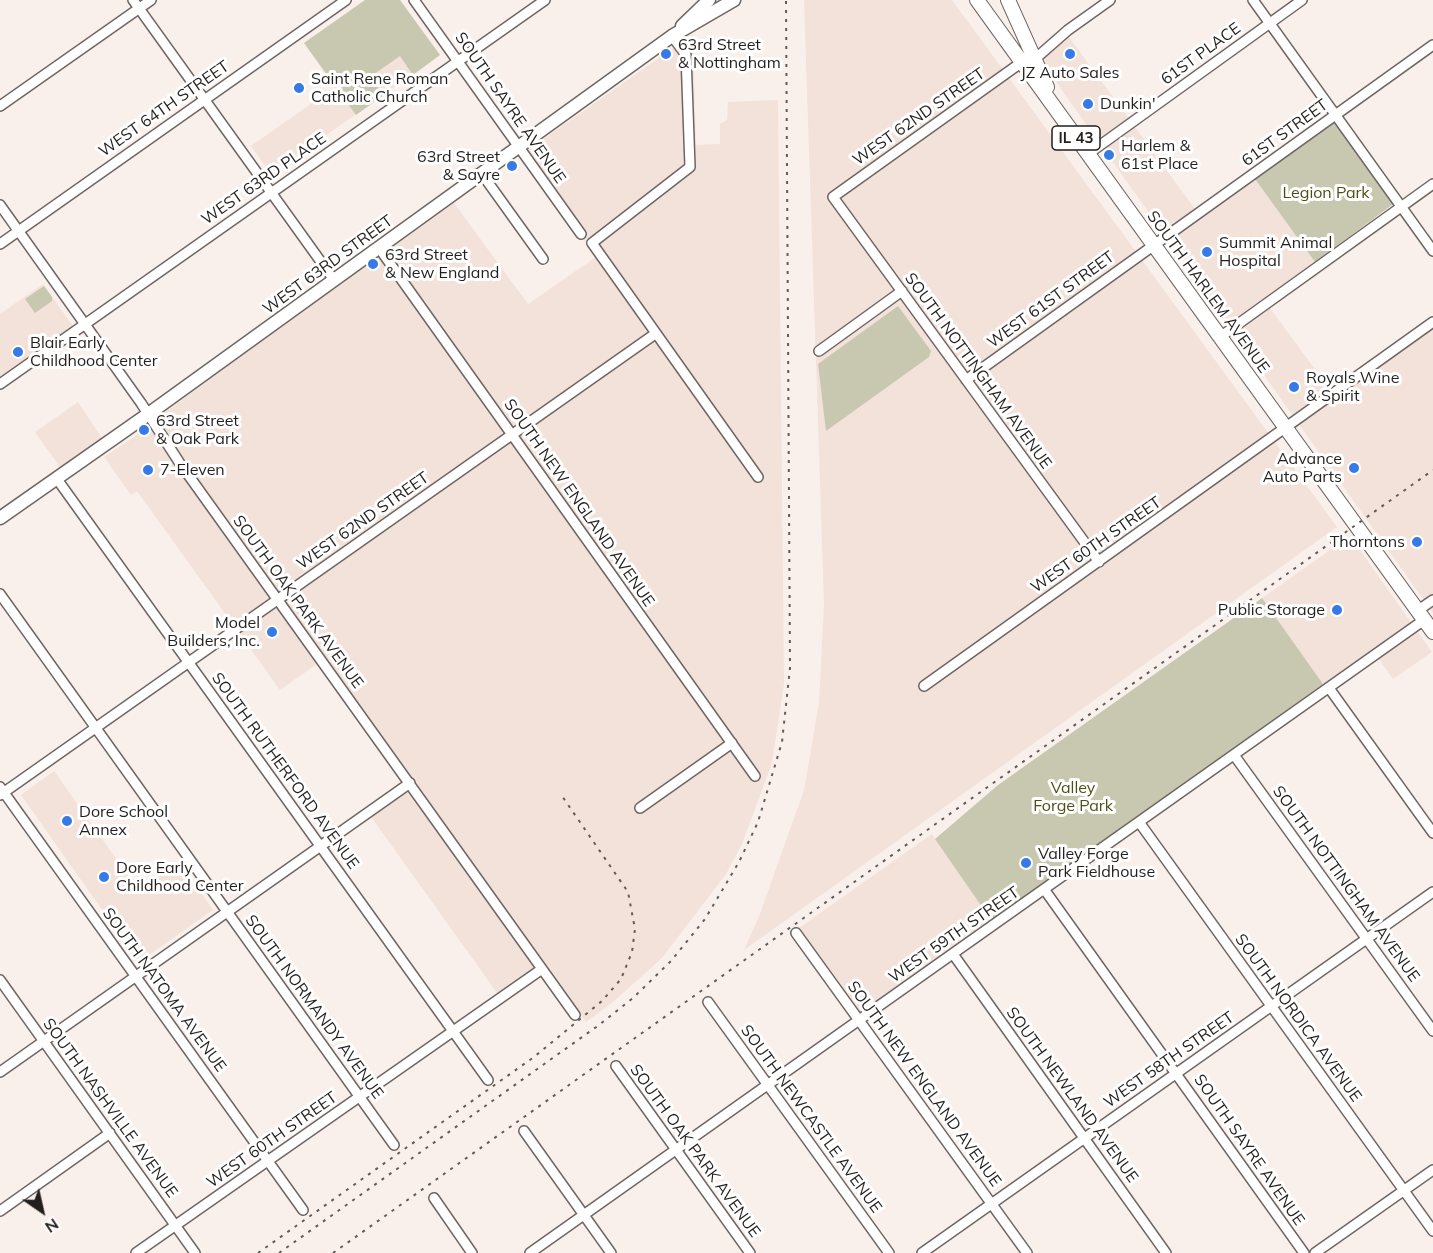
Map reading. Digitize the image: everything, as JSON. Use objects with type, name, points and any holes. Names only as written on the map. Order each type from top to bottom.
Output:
[{"type":"main road","name":"WEST 63RD STREET","points":[[0,518],[147,415],[672,36],[703,6],[734,0]]},
{"type":"main road","points":[[977,0],[1028,61]]},
{"type":"main road","points":[[1008,0],[1028,61]]},
{"type":"main road","name":"SOUTH HARLEM AVENUE","points":[[1028,61],[1059,114],[1433,632]]},
{"type":"street","points":[[0,106],[136,4],[151,0]]},
{"type":"street","name":"WEST 64TH STREET","points":[[0,244],[346,0]]},
{"type":"street","name":"SOUTH SAYRE AVENUE","points":[[414,0],[581,234]]},
{"type":"street","name":"WEST 63RD PLACE","points":[[0,384],[545,0]]},
{"type":"street","name":"WEST 62ND STREET","points":[[833,197],[1028,61],[1110,0]]},
{"type":"street","points":[[1253,0],[1433,250]]},
{"type":"street","name":"61ST PLACE","points":[[1088,154],[1302,0]]},
{"type":"street","points":[[136,4],[334,280]]},
{"type":"street","points":[[672,36],[686,55],[690,166],[592,243],[758,477]]},
{"type":"street","name":"61ST STREET","points":[[1154,246],[1433,45]]},
{"type":"street","points":[[482,174],[543,259]]},
{"type":"street","points":[[1220,337],[1433,184]]},
{"type":"street","name":"SOUTH NOTTINGHAM AVENUE","points":[[833,197],[1099,562]]},
{"type":"street","name":"SOUTH OAK PARK AVENUE","points":[[0,205],[574,1015]]},
{"type":"street","name":"WEST 61ST STREET","points":[[966,380],[1154,246]]},
{"type":"street","name":"SOUTH NEW ENGLAND AVENUE","points":[[379,248],[755,776]]},
{"type":"street","points":[[819,351],[902,291]]},
{"type":"street","name":"WEST 60TH STREET","points":[[924,686],[1433,322]]},
{"type":"street","name":"WEST 62ND STREET","points":[[1,791],[96,728],[655,334]]},
{"type":"street","name":"SOUTH RUTHERFORD AVENUE","points":[[57,479],[488,1080]]},
{"type":"street","name":"SOUTH NORMANDY AVENUE","points":[[0,594],[394,1145]]},
{"type":"street","name":"WEST 59TH STREET","points":[[530,1253],[1329,688],[1421,616],[1433,600]]},
{"type":"street","points":[[1329,688],[1433,832]]},
{"type":"street","points":[[640,808],[732,743]]},
{"type":"street","name":"SOUTH NOTTINGHAM AVENUE","points":[[1233,755],[1433,1031]]},
{"type":"street","points":[[0,1072],[410,783]]},
{"type":"street","name":"SOUTH NATOMA AVENUE","points":[[1,791],[303,1210]]},
{"type":"street","name":"SOUTH NORDICA AVENUE","points":[[1139,822],[1433,1231]]},
{"type":"street","name":"SOUTH SAYRE AVENUE","points":[[1044,889],[1304,1253]]},
{"type":"street","name":"WEST 58TH STREET","points":[[922,1253],[1433,891]]},
{"type":"street","name":"SOUTH NEW ENGLAND AVENUE","points":[[796,933],[1027,1253]]},
{"type":"street","name":"SOUTH NEWLAND AVENUE","points":[[953,954],[1166,1253]]},
{"type":"street","name":"WEST 60TH STREET","points":[[136,1253],[542,969]]},
{"type":"street","name":"SOUTH NASHVILLE AVENUE","points":[[0,980],[195,1253]]},
{"type":"street","name":"SOUTH NEWCASTLE AVENUE","points":[[708,1002],[889,1253]]},
{"type":"street","name":"SOUTH OAK PARK AVENUE","points":[[616,1066],[750,1253]]},
{"type":"street","points":[[524,1131],[611,1253]]},
{"type":"street","points":[[0,1211],[110,1133]]},
{"type":"street","points":[[1315,1253],[1433,1170]]},
{"type":"street","points":[[434,1198],[472,1253]]},
{"type":"shaded area","points":[[365,0],[400,0],[440,55],[271,174],[251,146],[335,87],[304,43]]},
{"type":"shaded area","points":[[804,0],[952,0],[1337,527],[744,950],[760,914],[804,790],[819,703],[824,603]]},
{"type":"shaded area","points":[[1066,33],[1201,217],[1255,179],[1315,262],[1264,300],[1334,395],[1433,324],[1433,613],[1061,89],[1039,53]]},
{"type":"shaded area","points":[[693,34],[696,145],[720,144],[720,124],[727,120],[728,102],[778,100],[784,684],[772,763],[742,844],[726,874],[662,958],[613,1002],[586,1022],[160,426],[159,420],[163,414],[225,368],[454,203],[528,304],[596,257],[522,154]]},
{"type":"shaded area","name":"Blair Early Childhood Center","points":[[43,284],[73,326],[0,378],[0,314]]},
{"type":"shaded area","points":[[78,402],[102,438],[60,467],[35,432]]},
{"type":"shaded area","points":[[146,429],[150,430],[175,464],[317,664],[280,690],[137,491],[131,495],[104,457]]},
{"type":"shaded area","points":[[1350,536],[1432,652],[1393,679],[1372,650],[1323,684],[1262,598]]},
{"type":"shaded area","name":"Dore Early Childhood Center","points":[[54,771],[139,891],[180,862],[213,910],[139,962],[21,795]]},
{"type":"shaded area","points":[[406,787],[538,970],[500,997],[369,814]]},
{"type":"shaded area","points":[[932,834],[991,920],[856,1015],[796,930]]},
{"type":"green space","points":[[365,0],[400,0],[440,55],[413,75],[400,56],[370,77],[384,95],[356,115],[304,43]]},
{"type":"green space","name":"Legion Park","points":[[1334,123],[1392,200],[1392,205],[1315,262],[1255,179]]},
{"type":"green space","points":[[44,286],[52,297],[52,301],[35,313],[25,299]]},
{"type":"green space","points":[[898,306],[931,351],[929,357],[826,431],[818,364]]},
{"type":"green space","name":"Valley Forge Park","points":[[1262,598],[1323,684],[991,920],[935,839],[998,785]]},
{"type":"railway","points":[[279,1253],[599,1025],[633,998],[671,961],[705,919],[739,862],[758,822],[782,742],[790,668],[786,0]]},
{"type":"railway","points":[[333,1253],[1433,470]]},
{"type":"railway","points":[[258,1253],[534,1057],[602,1001],[621,979],[632,952],[635,929],[628,892],[562,796]]},
{"type":"place","name":"63rd Street & Nottingham","points":[[666,54]]},
{"type":"place","name":"JZ Auto Sales","points":[[1070,54]]},
{"type":"place","name":"Saint Rene Roman Catholic Church","points":[[299,88]]},
{"type":"place","name":"Dunkin'","points":[[1088,104]]},
{"type":"place","name":"Harlem & 61st Place","points":[[1109,155]]},
{"type":"place","name":"63rd Street & Sayre","points":[[512,166]]},
{"type":"place","name":"Summit Animal Hospital","points":[[1207,252]]},
{"type":"place","name":"63rd Street & New England","points":[[373,264]]},
{"type":"place","name":"Blair Early Childhood Center","points":[[18,352]]},
{"type":"place","name":"Royals Wine & Spirit","points":[[1294,387]]},
{"type":"place","name":"63rd Street & Oak Park","points":[[144,430]]},
{"type":"place","name":"Advance Auto Parts","points":[[1354,468]]},
{"type":"place","name":"7-Eleven","points":[[148,470]]},
{"type":"place","name":"Thorntons","points":[[1417,542]]},
{"type":"place","name":"Public Storage","points":[[1337,610]]},
{"type":"place","name":"Model Builders, Inc.","points":[[272,632]]},
{"type":"place","name":"Dore School Annex","points":[[67,821]]},
{"type":"place","name":"Valley Forge Park Fieldhouse","points":[[1026,863]]},
{"type":"place","name":"Dore Early Childhood Center","points":[[104,877]]}]
